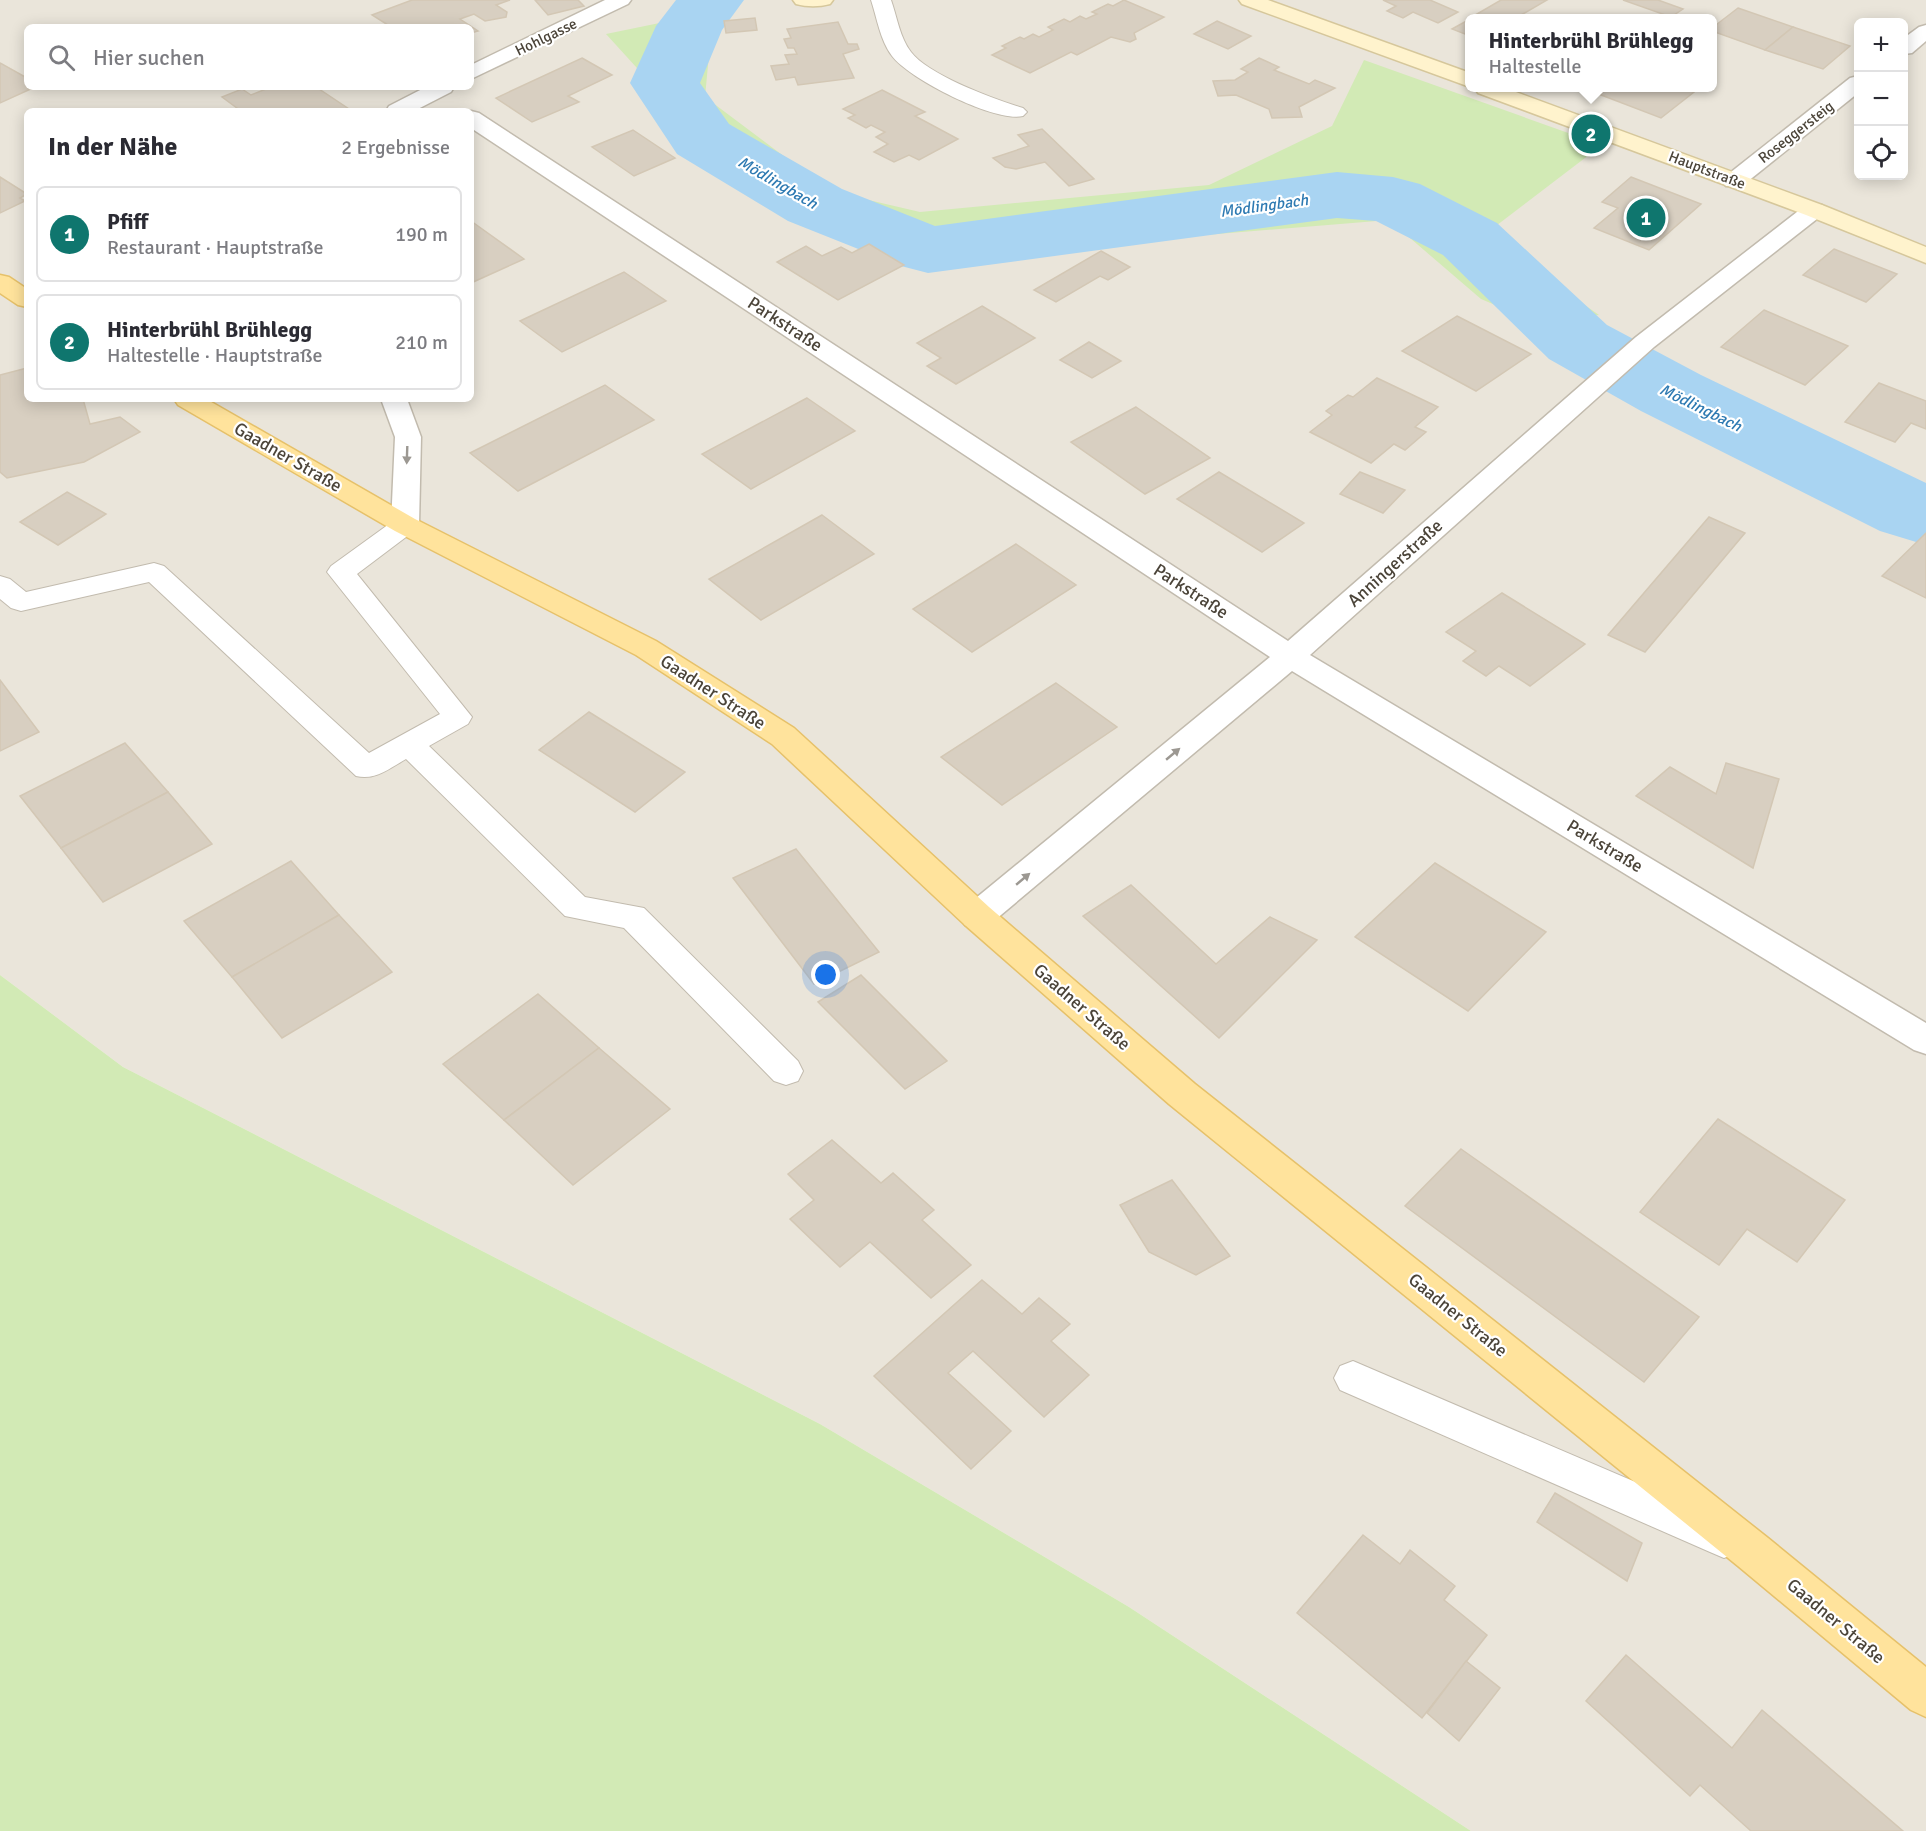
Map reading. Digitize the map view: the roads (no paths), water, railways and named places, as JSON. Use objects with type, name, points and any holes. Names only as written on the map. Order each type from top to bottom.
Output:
[{"type":"main road","points":[[803,0],[823,0]]},
{"type":"main road","points":[[1249,0],[1465,79]]},
{"type":"main road","name":"Hauptstraße","points":[[1499,92],[1814,210],[1926,256]]},
{"type":"main road","points":[[0,282],[24,298]]},
{"type":"main road","name":"Gaadner Straße","points":[[192,402],[405,525],[646,648],[783,736],[978,916],[1182,1094],[1753,1552],[1926,1695]]},
{"type":"street","name":"Hohlgasse","points":[[474,72],[621,0]]},
{"type":"street","points":[[1908,45],[1926,31]]},
{"type":"street","name":"Roseggersteig","points":[[1734,181],[1854,86]]},
{"type":"street","points":[[403,108],[437,90],[457,108]]},
{"type":"street","name":"Parkstraße","points":[[474,120],[1290,656],[1926,1040]]},
{"type":"street","name":"Anningerstraße","points":[[978,916],[1290,656],[1645,342],[1814,210]]},
{"type":"street","points":[[395,402],[408,437],[405,525]]},
{"type":"lane","points":[[880,0],[900,55],[920,70],[998,109],[1016,112]]},
{"type":"lane","points":[[0,585],[21,603],[154,572],[366,768],[458,717],[341,572],[405,525]]},
{"type":"lane","points":[[409,744],[576,908],[633,917],[786,1071]]},
{"type":"lane","points":[[1353,1378],[1753,1552]]},
{"type":"waterway","name":"Mödlingbach","points":[[711,0],[690,26],[665,83],[703,139],[815,205],[928,250],[1337,195],[1393,200],[1470,239],[1578,342],[1671,393],[1911,511],[1926,516]]},
{"type":"place","name":"Hinterbrühl Brühlegg","points":[[1591,134]]},
{"type":"place","name":"Pfiff","points":[[1646,218]]}]
